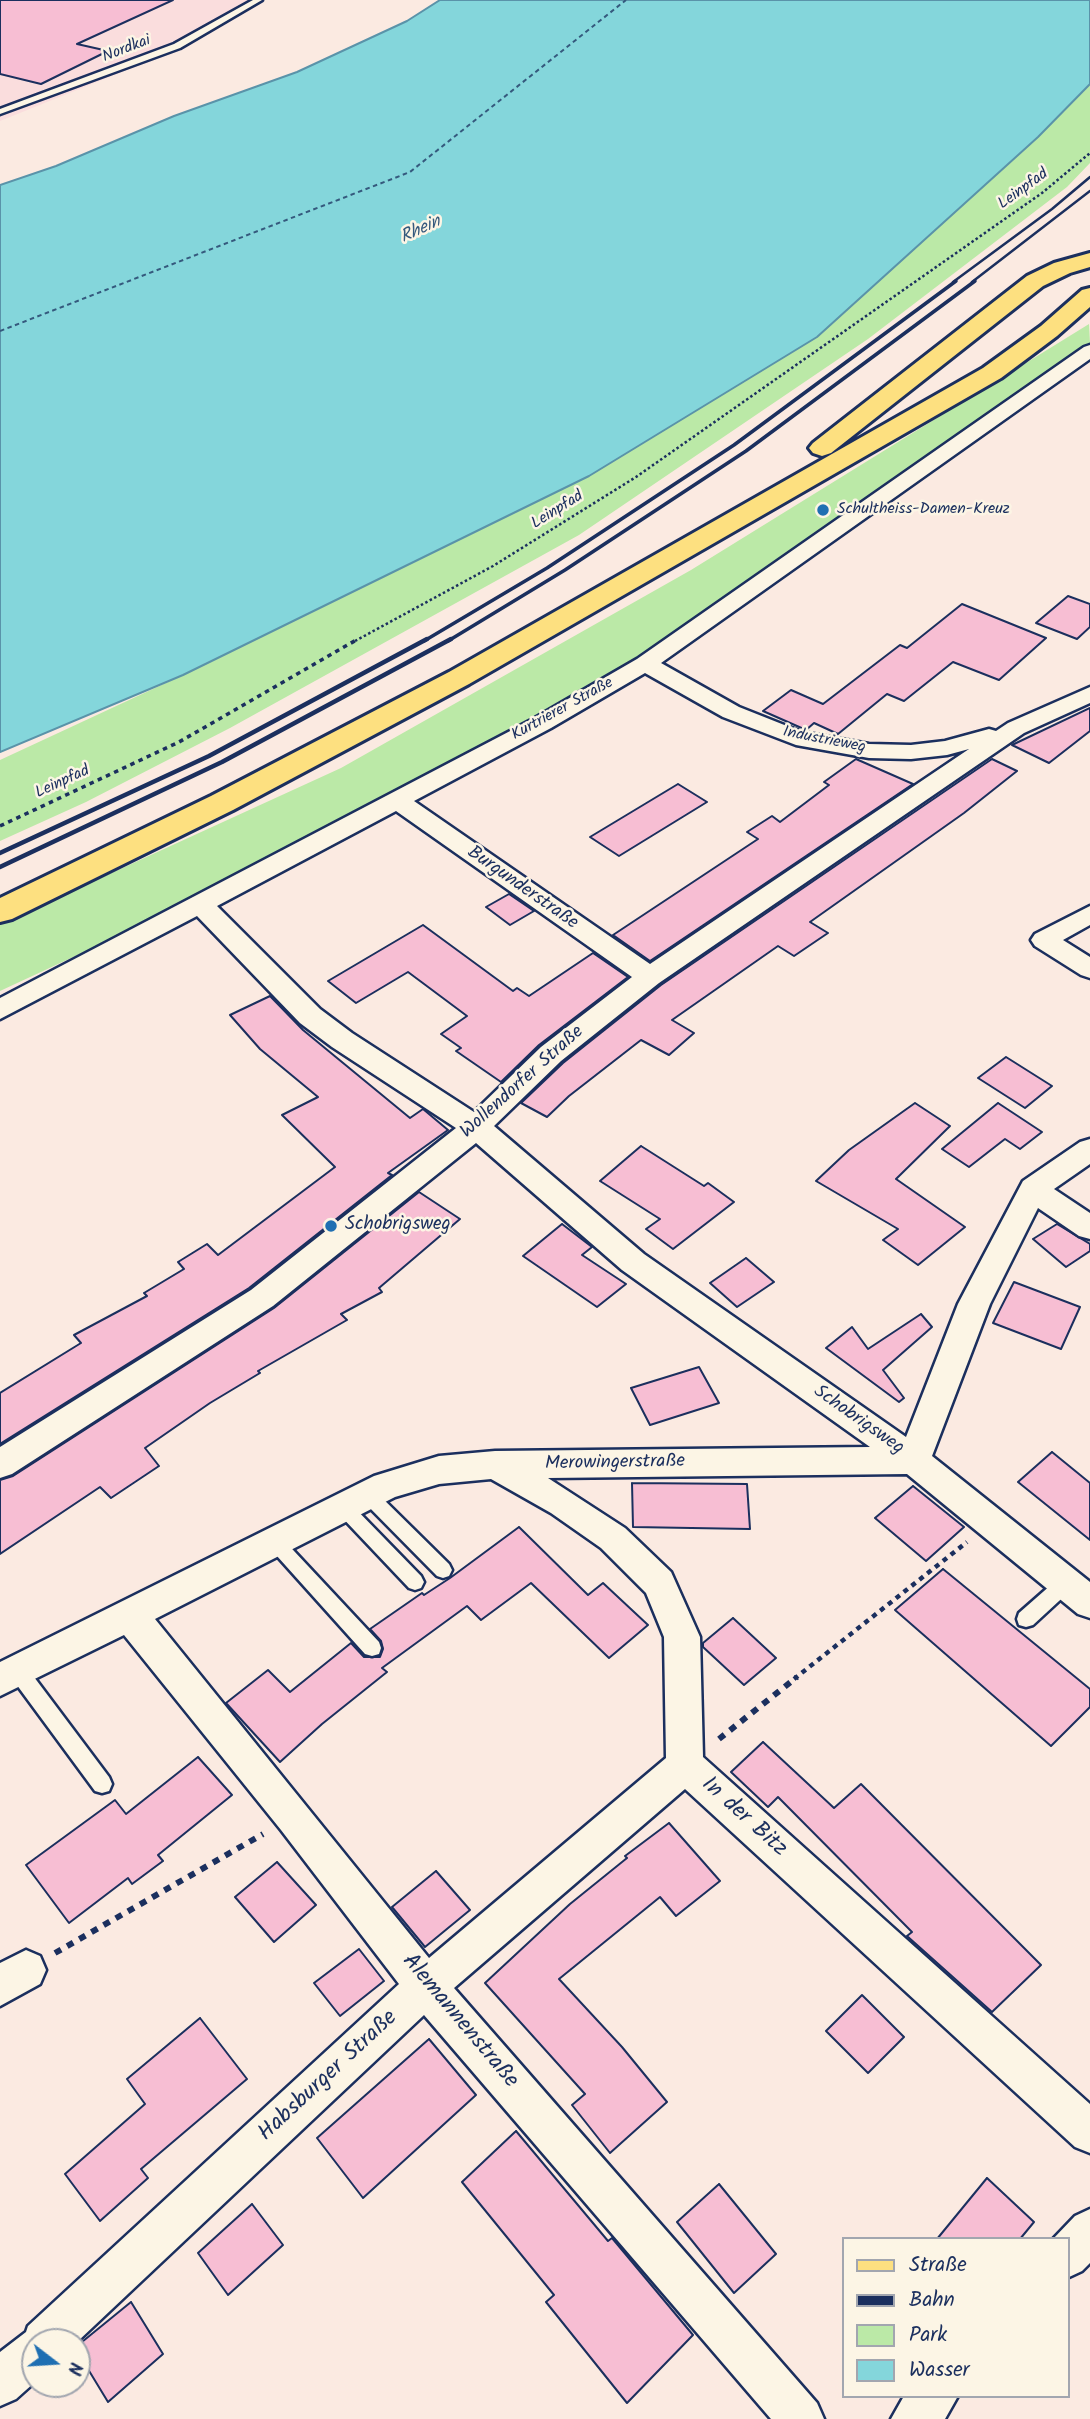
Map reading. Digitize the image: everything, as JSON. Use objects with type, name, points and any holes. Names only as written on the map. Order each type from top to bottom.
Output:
[{"type":"main road","points":[[784,492],[816,453],[1004,307],[1049,273],[1090,260]]},
{"type":"main road","points":[[0,911],[210,809],[459,678],[992,373],[1049,331],[1090,295]]},
{"type":"main road","points":[[1049,331],[1090,313]]},
{"type":"street","name":"Kurtrierer Straße","points":[[0,1010],[395,799],[544,723],[645,664],[1090,351]]},
{"type":"street","name":"Industrieweg","points":[[645,664],[731,712],[796,738],[869,751],[947,748],[1016,728]]},
{"type":"street","name":"Wollendorfer Straße","points":[[0,1464],[262,1298],[476,1127],[551,1054],[650,977],[1016,728],[1090,694]]},
{"type":"street","name":"Burgunderstraße","points":[[395,799],[650,977]]},
{"type":"street","name":"Schobrigsweg","points":[[199,903],[310,1016],[342,1041],[476,1127],[633,1262],[914,1460],[1078,1593]]},
{"type":"street","points":[[1090,914],[1044,940],[1090,969]]},
{"type":"street","points":[[914,1460],[974,1304],[1033,1189],[1090,1149]]},
{"type":"street","points":[[1033,1189],[1090,1228]]},
{"type":"street","name":"Merowingerstraße","points":[[9,1675],[386,1486],[439,1470],[495,1465],[914,1460]]},
{"type":"street","name":"In der Bitz","points":[[495,1465],[563,1503],[613,1538],[659,1583],[682,1637],[685,1765],[1090,2132]]},
{"type":"street","name":"Alemannenstraße","points":[[129,1614],[294,1817],[426,1986],[801,2419]]},
{"type":"street","name":"Habsburger Straße","points":[[59,2328],[426,1986],[685,1765]]},
{"type":"street","points":[[1069,2254],[1090,2231]]},
{"type":"street","points":[[0,2384],[21,2364]]},
{"type":"street","points":[[914,2419],[933,2398]]},
{"type":"lane","name":"Nordkai","points":[[0,112],[177,46],[258,0]]},
{"type":"lane","points":[[356,1501],[443,1570]]},
{"type":"lane","points":[[356,1501],[415,1581]]},
{"type":"lane","points":[[274,1541],[373,1648]]},
{"type":"lane","points":[[1026,1619],[1078,1593]]},
{"type":"lane","points":[[9,1675],[102,1784]]},
{"type":"path","name":"Leinpfad","points":[[0,826],[179,743],[342,648],[494,566],[636,477],[1042,193],[1090,153]]},
{"type":"path","points":[[685,1765],[991,1523]]},
{"type":"path","points":[[13,1978],[294,1817]]},
{"type":"shaded area","points":[[0,0],[265,0],[181,48],[0,121]]},
{"type":"green space","points":[[1090,84],[1090,163],[1067,187],[868,339],[579,535],[230,728],[86,802],[0,841],[0,760],[183,675],[589,476],[817,337],[1038,137]]},
{"type":"green space","points":[[1089,324],[1090,343],[633,665],[371,804],[211,893],[0,991],[0,924],[341,768],[691,570]]},
{"type":"water","name":"Rhein","points":[[440,0],[1090,0],[1090,84],[1038,137],[817,337],[589,476],[183,675],[0,752],[0,185],[56,166],[174,116],[297,72],[407,21]]},
{"type":"building","points":[[0,0],[173,0],[77,44],[108,51],[41,84],[0,74]]},
{"type":"building","points":[[1068,596],[1090,604],[1090,627],[1077,639],[1036,623]]},
{"type":"building","points":[[962,604],[1046,638],[999,680],[953,662],[904,701],[887,694],[838,734],[814,723],[806,730],[763,711],[791,690],[823,704],[900,645],[907,648]]},
{"type":"building","points":[[1090,708],[1090,731],[1049,763],[1012,745]]},
{"type":"building","points":[[856,759],[913,784],[650,961],[613,935],[758,839],[747,832],[772,816],[780,822],[829,785],[824,782]]},
{"type":"building","points":[[992,759],[1017,771],[964,813],[810,922],[828,933],[794,956],[778,946],[672,1020],[694,1033],[669,1055],[641,1040],[569,1096],[547,1117],[521,1103],[563,1063],[661,985]]},
{"type":"building","points":[[678,784],[707,802],[619,856],[590,837]]},
{"type":"building","points":[[509,894],[534,911],[510,925],[486,907]]},
{"type":"building","points":[[423,925],[513,991],[517,988],[529,996],[593,953],[628,977],[539,1045],[501,1082],[456,1051],[461,1048],[441,1034],[467,1016],[408,972],[356,1003],[328,981]]},
{"type":"building","points":[[270,996],[303,1030],[410,1118],[423,1109],[448,1130],[388,1173],[392,1175],[249,1288],[0,1444],[0,1393],[81,1343],[74,1335],[147,1296],[144,1293],[184,1269],[178,1262],[207,1244],[218,1255],[335,1167],[282,1115],[318,1097],[260,1049],[230,1015]]},
{"type":"building","points":[[1006,1057],[1052,1086],[1025,1108],[978,1078]]},
{"type":"building","points":[[915,1103],[950,1126],[896,1179],[965,1227],[918,1265],[883,1240],[898,1229],[816,1181],[849,1150]]},
{"type":"building","points":[[998,1103],[1042,1132],[1020,1149],[1005,1139],[969,1167],[942,1149]]},
{"type":"building","points":[[641,1146],[704,1186],[708,1183],[734,1202],[673,1249],[646,1229],[660,1219],[600,1181]]},
{"type":"building","points":[[419,1192],[460,1219],[379,1288],[382,1292],[341,1314],[347,1320],[258,1371],[260,1373],[210,1403],[145,1448],[159,1466],[111,1498],[100,1487],[0,1554],[0,1480],[13,1476],[274,1308]]},
{"type":"building","points":[[562,1224],[592,1247],[582,1255],[626,1284],[597,1307],[523,1256]]},
{"type":"building","points":[[1057,1224],[1090,1244],[1090,1251],[1066,1267],[1033,1239]]},
{"type":"building","points":[[746,1258],[774,1282],[737,1307],[710,1283]]},
{"type":"building","points":[[1014,1282],[1080,1307],[1061,1349],[993,1323]]},
{"type":"building","points":[[921,1314],[932,1327],[883,1370],[904,1398],[899,1402],[826,1348],[852,1327],[868,1349]]},
{"type":"building","points":[[699,1367],[719,1403],[650,1425],[631,1388]]},
{"type":"building","points":[[1052,1452],[1090,1483],[1090,1540],[1018,1482]]},
{"type":"building","points":[[632,1483],[747,1484],[750,1529],[633,1527]]},
{"type":"building","points":[[913,1486],[964,1527],[926,1561],[875,1518]]},
{"type":"building","points":[[519,1527],[588,1595],[603,1583],[648,1625],[609,1658],[531,1583],[481,1620],[467,1606],[382,1668],[387,1672],[280,1762],[226,1703],[268,1670],[290,1692],[351,1643],[364,1657],[380,1657],[383,1649],[381,1641],[370,1629],[422,1593],[424,1595],[450,1578]]},
{"type":"building","points":[[943,1569],[1090,1689],[1090,1707],[1051,1746],[895,1610]]},
{"type":"building","points":[[733,1618],[776,1658],[744,1685],[703,1647],[703,1643]]},
{"type":"building","points":[[763,1742],[834,1808],[861,1784],[1041,1965],[992,2012],[907,1936],[912,1932],[778,1797],[768,1807],[731,1772]]},
{"type":"building","points":[[198,1757],[232,1795],[158,1855],[163,1861],[132,1884],[128,1878],[69,1923],[26,1865],[115,1800],[126,1814]]},
{"type":"building","points":[[669,1823],[720,1881],[676,1916],[660,1897],[559,1979],[622,2047],[667,2102],[610,2153],[572,2105],[585,2094],[485,1983],[570,1904],[627,1858],[625,1856]]},
{"type":"building","points":[[277,1862],[316,1905],[274,1942],[235,1897]]},
{"type":"building","points":[[436,1871],[470,1910],[425,1947],[392,1907]]},
{"type":"building","points":[[359,1949],[384,1981],[340,2016],[314,1983]]},
{"type":"building","points":[[862,1995],[904,2037],[868,2073],[826,2031]]},
{"type":"building","points":[[200,2018],[247,2079],[141,2169],[148,2178],[100,2221],[65,2174],[145,2104],[127,2079]]},
{"type":"building","points":[[429,2039],[476,2095],[363,2198],[317,2138]]},
{"type":"building","points":[[516,2131],[608,2241],[612,2238],[693,2335],[627,2403],[546,2302],[554,2295],[462,2182]]},
{"type":"building","points":[[987,2178],[1034,2222],[1022,2237],[939,2237]]},
{"type":"building","points":[[719,2184],[776,2254],[734,2293],[677,2222]]},
{"type":"building","points":[[252,2204],[283,2245],[228,2295],[198,2253]]},
{"type":"building","points":[[131,2302],[163,2354],[108,2402],[91,2374],[91,2335]]},
{"type":"ferry route","points":[[0,331],[410,172],[626,0]]},
{"type":"railway","points":[[953,282],[1052,209],[1090,177]]},
{"type":"railway","points":[[972,282],[1090,191]]},
{"type":"railway","points":[[424,641],[547,568],[734,445],[956,281]]},
{"type":"railway","points":[[448,641],[565,570],[746,451],[975,281]]},
{"type":"railway","points":[[0,853],[209,756],[427,639]]},
{"type":"railway","points":[[0,867],[222,762],[451,639]]},
{"type":"place","name":"Schultheiss-Damen-Kreuz","points":[[823,510]]},
{"type":"place","name":"Schobrigsweg","points":[[331,1226]]}]
